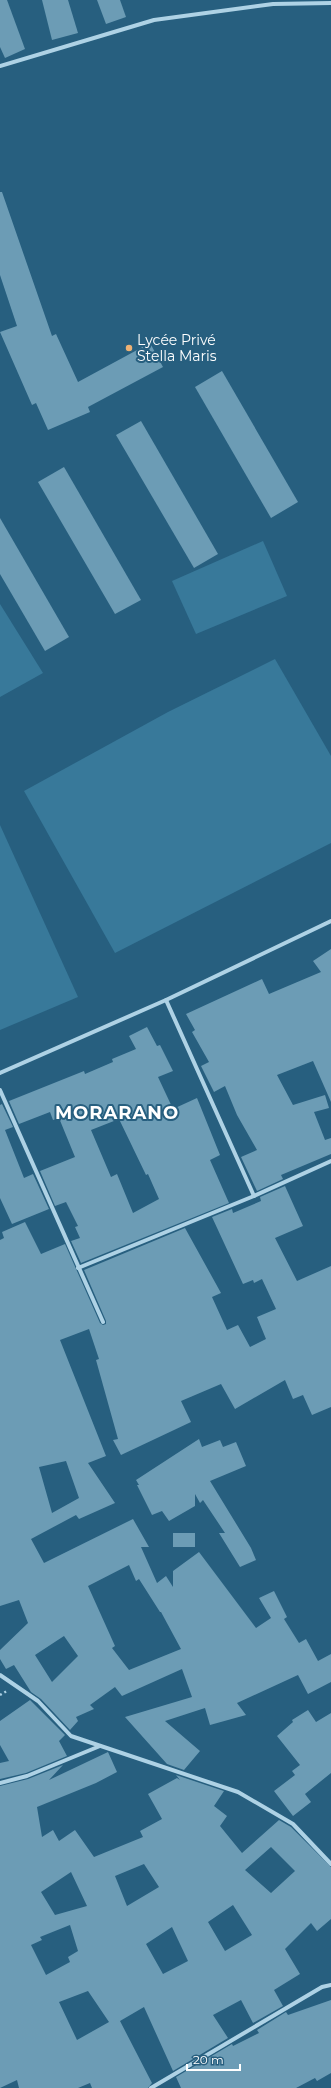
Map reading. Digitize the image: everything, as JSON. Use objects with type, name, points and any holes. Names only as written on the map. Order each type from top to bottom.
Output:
[{"type":"street","points":[[0,66],[154,20],[273,4],[331,3]]},
{"type":"street","points":[[0,1073],[166,1000],[331,921]]},
{"type":"street","points":[[166,1000],[254,1196]]},
{"type":"street","points":[[0,1090],[102,1322]]},
{"type":"street","points":[[78,1268],[254,1196],[331,1161]]},
{"type":"street","points":[[0,1675],[38,1701],[71,1736],[238,1792],[293,1824],[331,1864]]},
{"type":"street","points":[[0,1783],[27,1776],[101,1746]]},
{"type":"street","points":[[151,2088],[322,1987],[331,1986]]},
{"type":"shaded area","points":[[263,541],[287,596],[196,634],[172,581]]},
{"type":"shaded area","points":[[0,604],[43,673],[0,697]]},
{"type":"shaded area","points":[[275,659],[331,756],[331,843],[115,953],[24,791],[168,712]]},
{"type":"shaded area","points":[[0,825],[78,997],[0,1030]]},
{"type":"building","points":[[0,0],[7,0],[25,49],[5,58],[0,47]]},
{"type":"building","points":[[42,0],[68,0],[78,33],[52,40]]},
{"type":"building","points":[[97,0],[120,0],[126,17],[106,24]]},
{"type":"building","points":[[0,192],[2,192],[52,336],[56,334],[78,382],[150,343],[163,367],[88,407],[90,412],[48,430],[36,403],[32,405],[0,332],[17,326],[0,275]]},
{"type":"building","points":[[222,371],[298,502],[271,518],[195,387]]},
{"type":"building","points":[[141,421],[218,554],[194,568],[116,435]]},
{"type":"building","points":[[64,467],[141,600],[115,614],[38,482]]},
{"type":"building","points":[[0,518],[69,637],[45,651],[0,574]]},
{"type":"building","points":[[331,949],[331,1102],[313,1061],[277,1075],[293,1105],[325,1095],[329,1108],[314,1112],[325,1140],[331,1138],[331,1154],[281,1175],[283,1179],[257,1191],[241,1157],[257,1150],[237,1115],[225,1086],[214,1092],[201,1066],[209,1062],[192,1032],[195,1030],[186,1014],[262,979],[269,994],[321,972],[313,961]]},
{"type":"building","points":[[147,1027],[157,1046],[160,1045],[173,1071],[158,1077],[173,1109],[197,1098],[220,1155],[210,1160],[229,1203],[81,1263],[71,1241],[80,1238],[75,1227],[78,1226],[66,1202],[55,1206],[40,1171],[75,1157],[59,1118],[53,1120],[50,1112],[19,1124],[9,1101],[84,1071],[85,1074],[113,1062],[112,1059],[136,1049],[129,1036]],"holes":[[[119,1119],[146,1175],[148,1174],[159,1199],[133,1213],[117,1174],[111,1177],[91,1130]]]},
{"type":"building","points":[[2,1104],[13,1127],[5,1130],[24,1178],[33,1174],[49,1209],[12,1224],[0,1198],[0,1105]]},
{"type":"building","points":[[285,1186],[303,1226],[275,1238],[297,1281],[331,1266],[331,1407],[312,1415],[303,1395],[293,1399],[285,1380],[235,1409],[221,1384],[181,1401],[191,1422],[121,1455],[113,1440],[118,1439],[96,1360],[99,1359],[89,1329],[60,1340],[106,1456],[88,1463],[115,1503],[79,1519],[76,1515],[31,1539],[44,1563],[133,1519],[149,1547],[141,1547],[157,1583],[166,1576],[173,1587],[173,1571],[199,1552],[256,1628],[271,1618],[259,1598],[274,1591],[287,1617],[284,1619],[299,1643],[306,1639],[318,1661],[331,1654],[331,1682],[308,1694],[298,1675],[237,1703],[246,1715],[210,1725],[205,1708],[165,1721],[200,1751],[184,1770],[167,1764],[125,1717],[192,1697],[182,1669],[122,1696],[115,1687],[90,1705],[94,1709],[76,1717],[78,1721],[70,1730],[41,1699],[31,1692],[14,1665],[6,1669],[0,1659],[0,1650],[28,1623],[19,1600],[0,1606],[0,1240],[4,1238],[2,1232],[25,1222],[41,1254],[65,1244],[100,1323],[103,1325],[106,1324],[106,1321],[84,1270],[185,1228],[221,1293],[212,1297],[227,1330],[238,1325],[250,1347],[266,1339],[257,1317],[276,1309],[262,1279],[254,1283],[253,1280],[243,1284],[212,1217],[232,1209],[233,1213],[261,1201],[260,1197]],"holes":[[[66,1461],[79,1498],[52,1513],[39,1467]],[[129,1565],[136,1581],[139,1579],[161,1612],[181,1649],[129,1670],[112,1648],[115,1646],[88,1586]],[[64,1636],[78,1656],[52,1682],[35,1655]]]},
{"type":"building","points":[[199,1439],[202,1447],[220,1440],[223,1447],[236,1442],[246,1466],[210,1481],[251,1548],[256,1560],[240,1567],[219,1533],[225,1533],[203,1500],[200,1503],[195,1494],[195,1506],[169,1521],[162,1511],[152,1515],[137,1485],[139,1485],[136,1480]]},
{"type":"building","points":[[173,1533],[195,1533],[195,1547],[173,1547]]},
{"type":"building","points":[[30,1700],[65,1735],[59,1741],[67,1756],[26,1773],[0,1779],[0,1763],[9,1761],[0,1745],[0,1721]]},
{"type":"building","points":[[308,1710],[316,1722],[331,1713],[331,1773],[305,1794],[311,1802],[293,1816],[274,1791],[295,1775],[292,1771],[300,1765],[277,1736],[293,1722],[292,1720]]},
{"type":"building","points":[[108,1752],[117,1772],[96,1783],[37,1807],[42,1837],[53,1830],[59,1841],[75,1830],[94,1857],[143,1837],[140,1831],[162,1819],[148,1794],[177,1778],[180,1780],[176,1775],[224,1791],[214,1806],[227,1816],[220,1826],[242,1853],[279,1820],[291,1827],[331,1867],[331,1919],[317,1931],[311,1923],[285,1949],[300,1974],[274,1990],[283,2006],[253,2023],[241,2000],[213,2015],[228,2038],[173,2071],[144,2007],[120,2021],[152,2083],[148,2088],[92,2088],[90,2083],[78,2088],[19,2088],[17,2080],[0,2088],[0,1786],[28,1779],[63,1765],[49,1780]],"holes":[[[271,1847],[295,1871],[271,1893],[245,1870]],[[144,1864],[159,1887],[127,1906],[115,1876]],[[71,1872],[87,1906],[55,1915],[41,1892]],[[233,1905],[252,1935],[225,1951],[208,1922]],[[70,1925],[78,1951],[68,1957],[70,1962],[46,1975],[31,1945],[42,1940],[40,1937]],[[172,1927],[188,1961],[163,1974],[146,1944]],[[88,1991],[109,2022],[77,2040],[59,2002]]]},
{"type":"building","points":[[331,2000],[331,2073],[317,2081],[315,2078],[296,2088],[181,2088],[176,2077],[232,2044],[233,2046],[259,2033],[257,2030],[286,2012],[288,2015]]},
{"type":"place","name":"Lycée Privé Stella Maris","points":[[129,348]]},
{"type":"district","name":"MORARANO","points":[[117,1113]]}]
